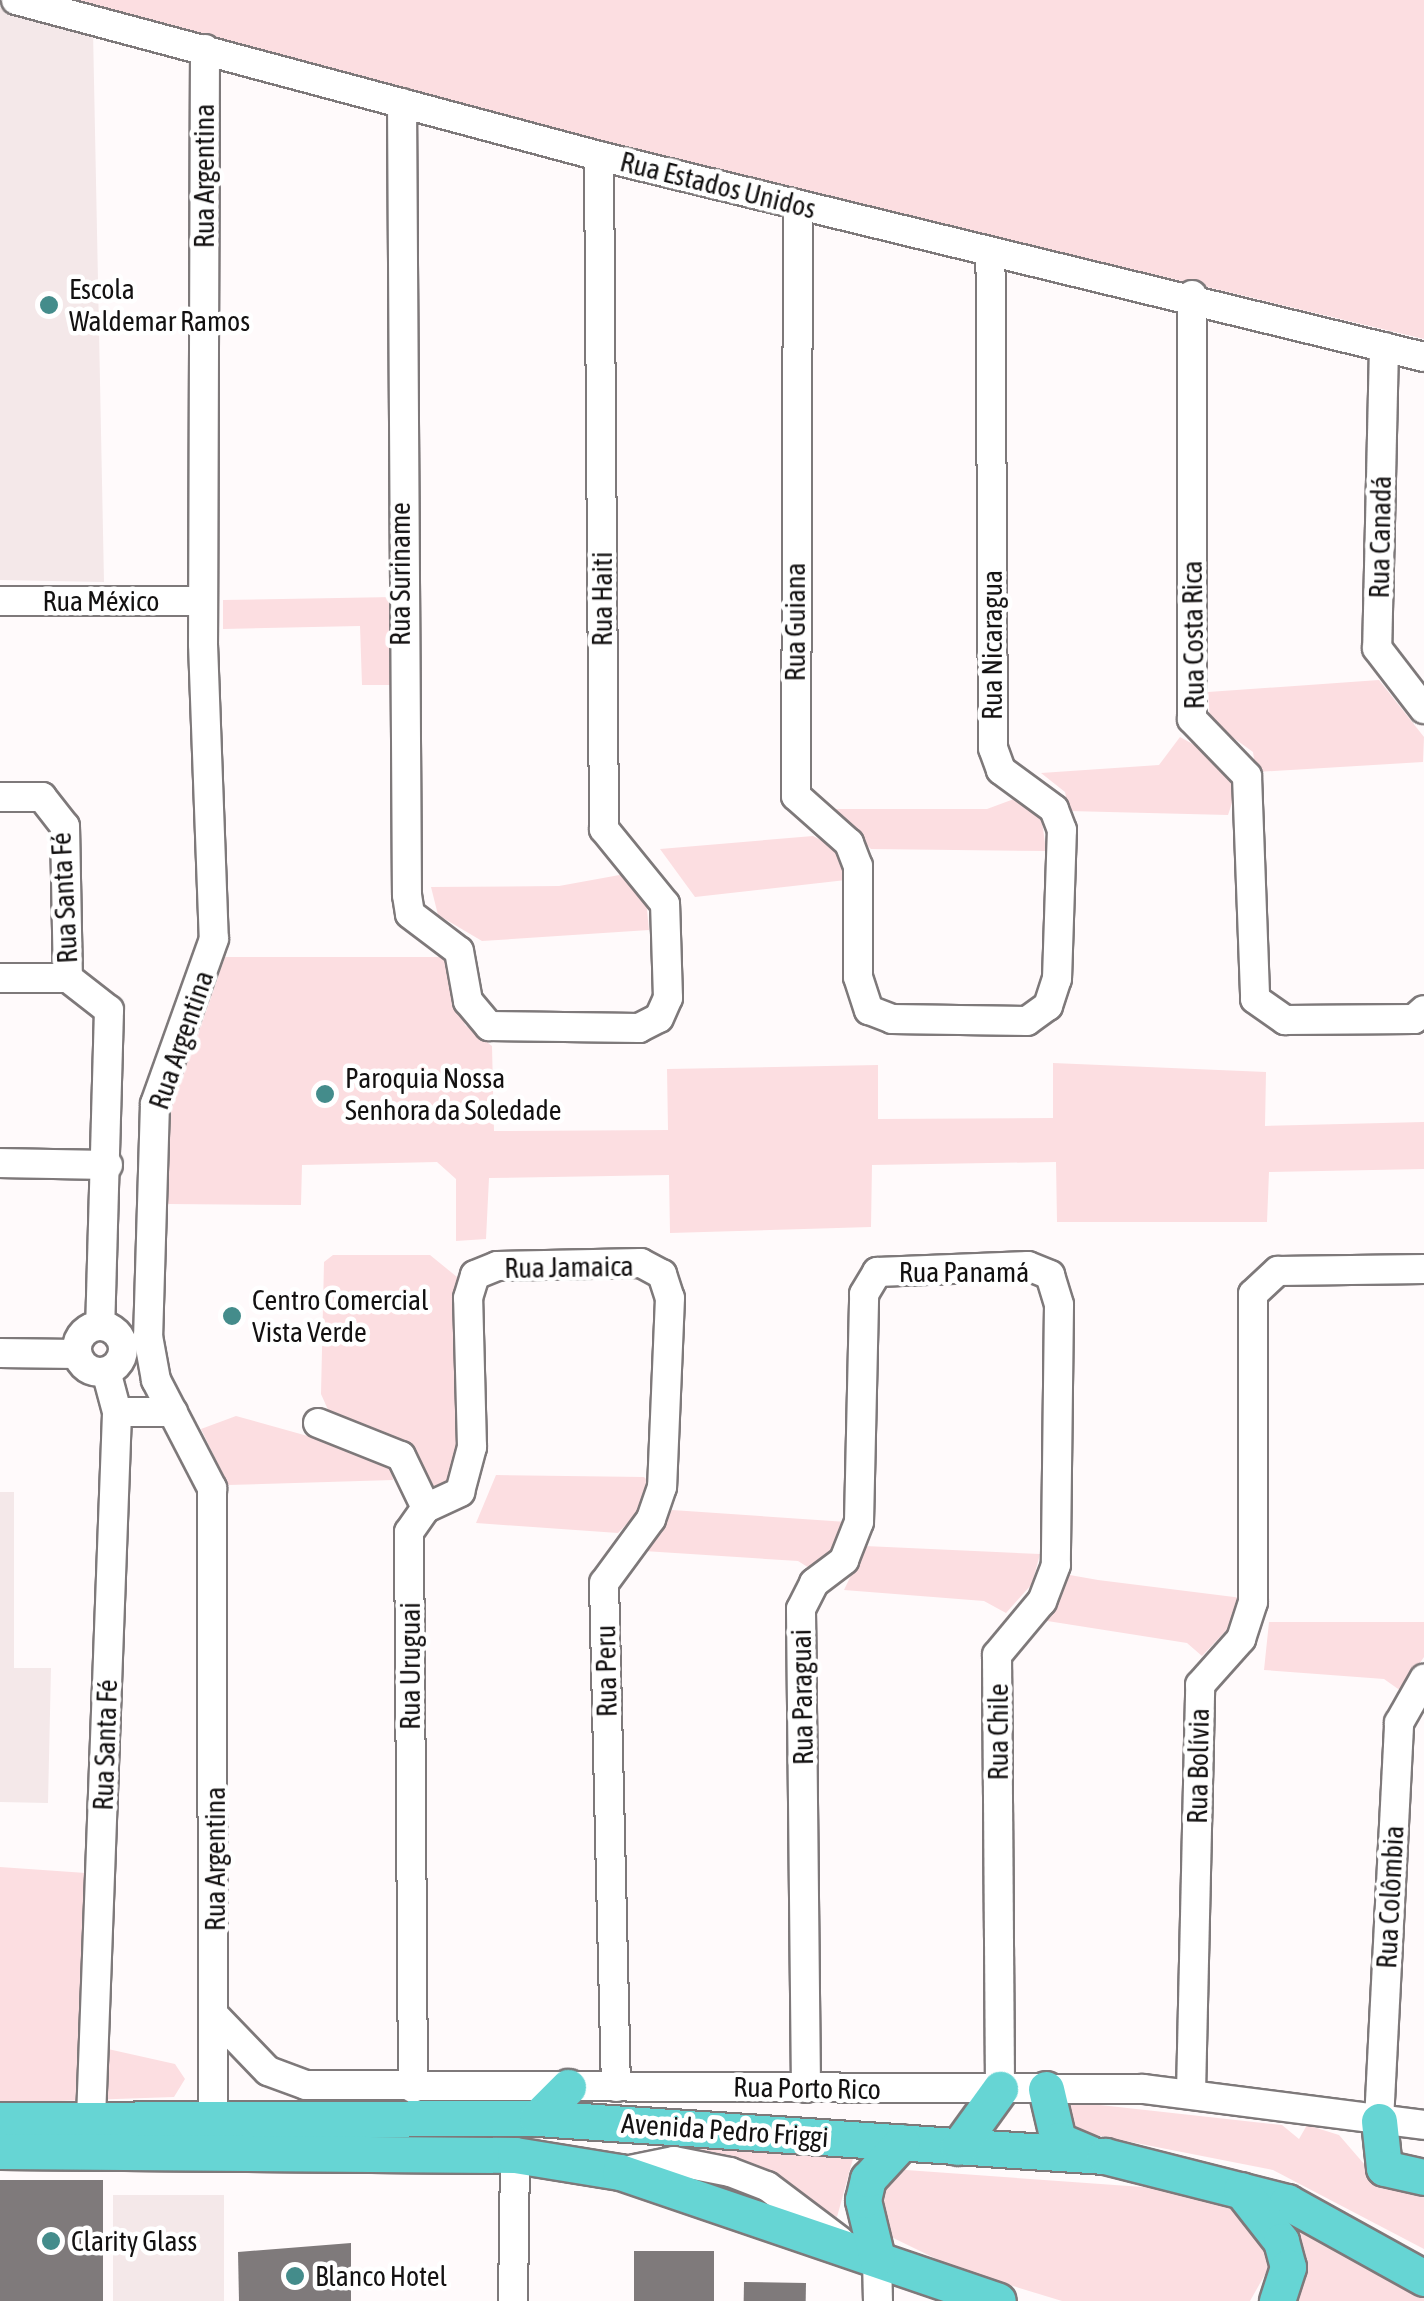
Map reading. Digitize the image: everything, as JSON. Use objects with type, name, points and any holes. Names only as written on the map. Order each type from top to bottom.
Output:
[{"type":"main road","points":[[537,2118],[568,2087]]},
{"type":"main road","points":[[958,2147],[1000,2089]]},
{"type":"main road","points":[[1046,2089],[1058,2140],[1105,2156]]},
{"type":"main road","name":"Avenida Pedro Friggi","points":[[0,2120],[537,2118],[1105,2156],[1234,2184],[1336,2223],[1424,2278]]},
{"type":"main road","points":[[1379,2121],[1376,2158],[1396,2175],[1424,2177]]},
{"type":"main road","points":[[862,2252],[863,2200],[868,2179],[902,2142]]},
{"type":"main road","name":"Avenida Pedro Friggi","points":[[0,2151],[515,2155],[620,2172],[998,2301]]},
{"type":"main road","points":[[1234,2184],[1281,2241],[1288,2267],[1277,2301]]},
{"type":"street","name":"Rua Estados Unidos","points":[[16,0],[599,156],[990,252],[1192,295],[1424,357]]},
{"type":"street","name":"Rua Argentina","points":[[204,49],[203,600],[214,940],[155,1104],[124,1335],[206,1463],[215,1522],[213,2118]]},
{"type":"street","name":"Rua Suriname","points":[[402,102],[406,896],[410,914],[458,952],[478,1017],[489,1026],[639,1028],[659,1018]]},
{"type":"street","name":"Rua Haiti","points":[[599,156],[604,829],[666,904],[668,998],[659,1018]]},
{"type":"street","name":"Rua Guiana","points":[[798,205],[795,785],[801,808],[849,844],[858,866],[858,977],[870,1010],[892,1019],[1028,1021],[1048,1006]]},
{"type":"street","name":"Rua Nicaragua","points":[[990,252],[993,748],[1001,770],[1054,808],[1062,830],[1048,1006]]},
{"type":"street","name":"Rua Costa Rica","points":[[1192,295],[1192,719],[1247,776],[1262,1011],[1285,1020],[1414,1019],[1424,1010]]},
{"type":"street","name":"Rua Canadá","points":[[1384,348],[1377,648],[1424,710]]},
{"type":"street","name":"Rua México","points":[[0,600],[203,600]]},
{"type":"street","name":"Rua Santa Fé","points":[[0,796],[42,797],[65,826],[68,978],[108,1010],[108,1165],[124,1335]]},
{"type":"street","points":[[0,978],[68,978]]},
{"type":"street","points":[[0,1164],[108,1165]]},
{"type":"street","name":"Rua Jamaica","points":[[426,1508],[460,1492],[472,1447],[468,1298],[475,1275],[496,1266],[641,1263],[662,1274]]},
{"type":"street","name":"Rua Panamá","points":[[877,1272],[1028,1266],[1050,1275]]},
{"type":"street","name":"Rua Bolívia","points":[[1191,2093],[1200,1685],[1242,1639],[1253,1602],[1253,1294],[1261,1278],[1424,1269]]},
{"type":"street","name":"Rua Paraguai","points":[[806,2088],[801,1609],[814,1583],[844,1560],[859,1522],[864,1294],[877,1272]]},
{"type":"street","name":"Rua Peru","points":[[616,2087],[604,1582],[662,1487],[670,1298],[662,1274]]},
{"type":"street","name":"Rua Chile","points":[[1000,2089],[997,1655],[1042,1601],[1056,1565],[1059,1305],[1050,1275]]},
{"type":"street","points":[[0,1353],[78,1354],[106,1371],[124,1335],[82,1334],[78,1354]]},
{"type":"street","name":"Rua Santa Fé","points":[[91,2119],[117,1412],[106,1371]]},
{"type":"street","points":[[117,1412],[173,1412]]},
{"type":"street","points":[[318,1424],[401,1456],[426,1508]]},
{"type":"street","name":"Rua Uruguai","points":[[412,2088],[409,1532],[426,1508]]},
{"type":"street","name":"Rua Colômbia","points":[[1379,2121],[1399,1723],[1424,1679]]},
{"type":"street","name":"Rua Porto Rico","points":[[214,2016],[268,2071],[306,2085],[1191,2093],[1424,2125]]},
{"type":"street","points":[[513,2301],[515,2155]]},
{"type":"street","points":[[862,2252],[878,2301]]},
{"type":"shaded area","points":[[57,0],[1424,0],[1424,339],[509,120]]},
{"type":"shaded area","name":"Escola Waldemar Ramos","points":[[0,8],[93,31],[104,582],[0,580]]},
{"type":"shaded area","points":[[394,597],[396,685],[362,685],[360,626],[223,629],[223,600]]},
{"type":"shaded area","points":[[1379,680],[1424,737],[1423,762],[1256,772],[1253,752],[1210,721],[1208,692]]},
{"type":"shaded area","points":[[1180,737],[1222,760],[1236,791],[1228,815],[1069,811],[1065,792],[1041,773],[1159,765]]},
{"type":"shaded area","points":[[1019,797],[1041,813],[1046,851],[871,849],[827,809],[987,809]]},
{"type":"shaded area","points":[[813,836],[838,849],[846,880],[695,897],[660,849]]},
{"type":"shaded area","points":[[625,874],[646,900],[649,930],[482,941],[438,915],[431,887],[559,886]]},
{"type":"shaded area","points":[[225,957],[447,957],[465,1025],[492,1046],[494,1131],[668,1130],[667,1069],[878,1065],[878,1119],[1053,1118],[1053,1063],[1266,1072],[1265,1126],[1424,1122],[1424,1169],[1269,1172],[1267,1222],[1057,1222],[1056,1162],[872,1165],[871,1227],[670,1233],[669,1175],[489,1178],[486,1239],[456,1241],[456,1179],[437,1162],[302,1165],[301,1205],[168,1204],[167,1115]]},
{"type":"shaded area","points":[[333,1255],[430,1255],[457,1277],[464,1456],[455,1483],[436,1492],[398,1439],[329,1412],[321,1394],[324,1262]]},
{"type":"shaded area","points":[[236,1416],[390,1459],[393,1480],[228,1485],[201,1429]]},
{"type":"shaded area","points":[[496,1475],[644,1477],[651,1484],[649,1501],[618,1533],[476,1523]]},
{"type":"shaded area","points":[[0,1492],[14,1492],[14,1668],[51,1668],[48,1803],[0,1802]]},
{"type":"shaded area","points":[[672,1510],[847,1522],[840,1545],[814,1571],[798,1561],[644,1551]]},
{"type":"shaded area","points":[[865,1546],[1040,1554],[1032,1584],[1006,1613],[984,1601],[844,1590]]},
{"type":"shaded area","points":[[1064,1574],[1242,1598],[1238,1618],[1202,1656],[1187,1643],[1041,1620]]},
{"type":"shaded area","points":[[1269,1622],[1424,1622],[1424,1657],[1401,1691],[1384,1679],[1264,1670]]},
{"type":"shaded area","points":[[0,1867],[100,1874],[81,2043],[175,2064],[185,2079],[174,2097],[0,2103]]},
{"type":"shaded area","points":[[1073,2102],[1282,2125],[1299,2139],[1307,2125],[1339,2135],[1371,2172],[1424,2185],[1424,2249],[1273,2170],[1080,2132],[1060,2113]]},
{"type":"shaded area","points":[[673,2140],[854,2155],[837,2217]]},
{"type":"shaded area","points":[[892,2169],[1199,2191],[1239,2203],[1265,2230],[1271,2264],[1250,2301],[1062,2301],[957,2269],[881,2232],[879,2177]]},
{"type":"shaded area","points":[[113,2195],[224,2195],[224,2301],[113,2301]]},
{"type":"shaded area","points":[[1286,2206],[1424,2284],[1424,2301],[1288,2301]]},
{"type":"building","name":"Clarity Glass","points":[[0,2180],[103,2180],[103,2301],[0,2301]]},
{"type":"building","name":"Blanco Hotel","points":[[351,2243],[351,2301],[239,2301],[238,2252]]},
{"type":"building","points":[[634,2251],[714,2251],[714,2301],[634,2301]]},
{"type":"building","points":[[744,2282],[806,2283],[806,2301],[744,2301]]},
{"type":"place","name":"Escola Waldemar Ramos","points":[[49,305]]},
{"type":"place","name":"Paroquia Nossa Senhora da Soledade","points":[[325,1094]]},
{"type":"place","name":"Centro Comercial Vista Verde","points":[[232,1316]]},
{"type":"place","name":"Clarity Glass","points":[[51,2241]]},
{"type":"place","name":"Blanco Hotel","points":[[295,2276]]}]
